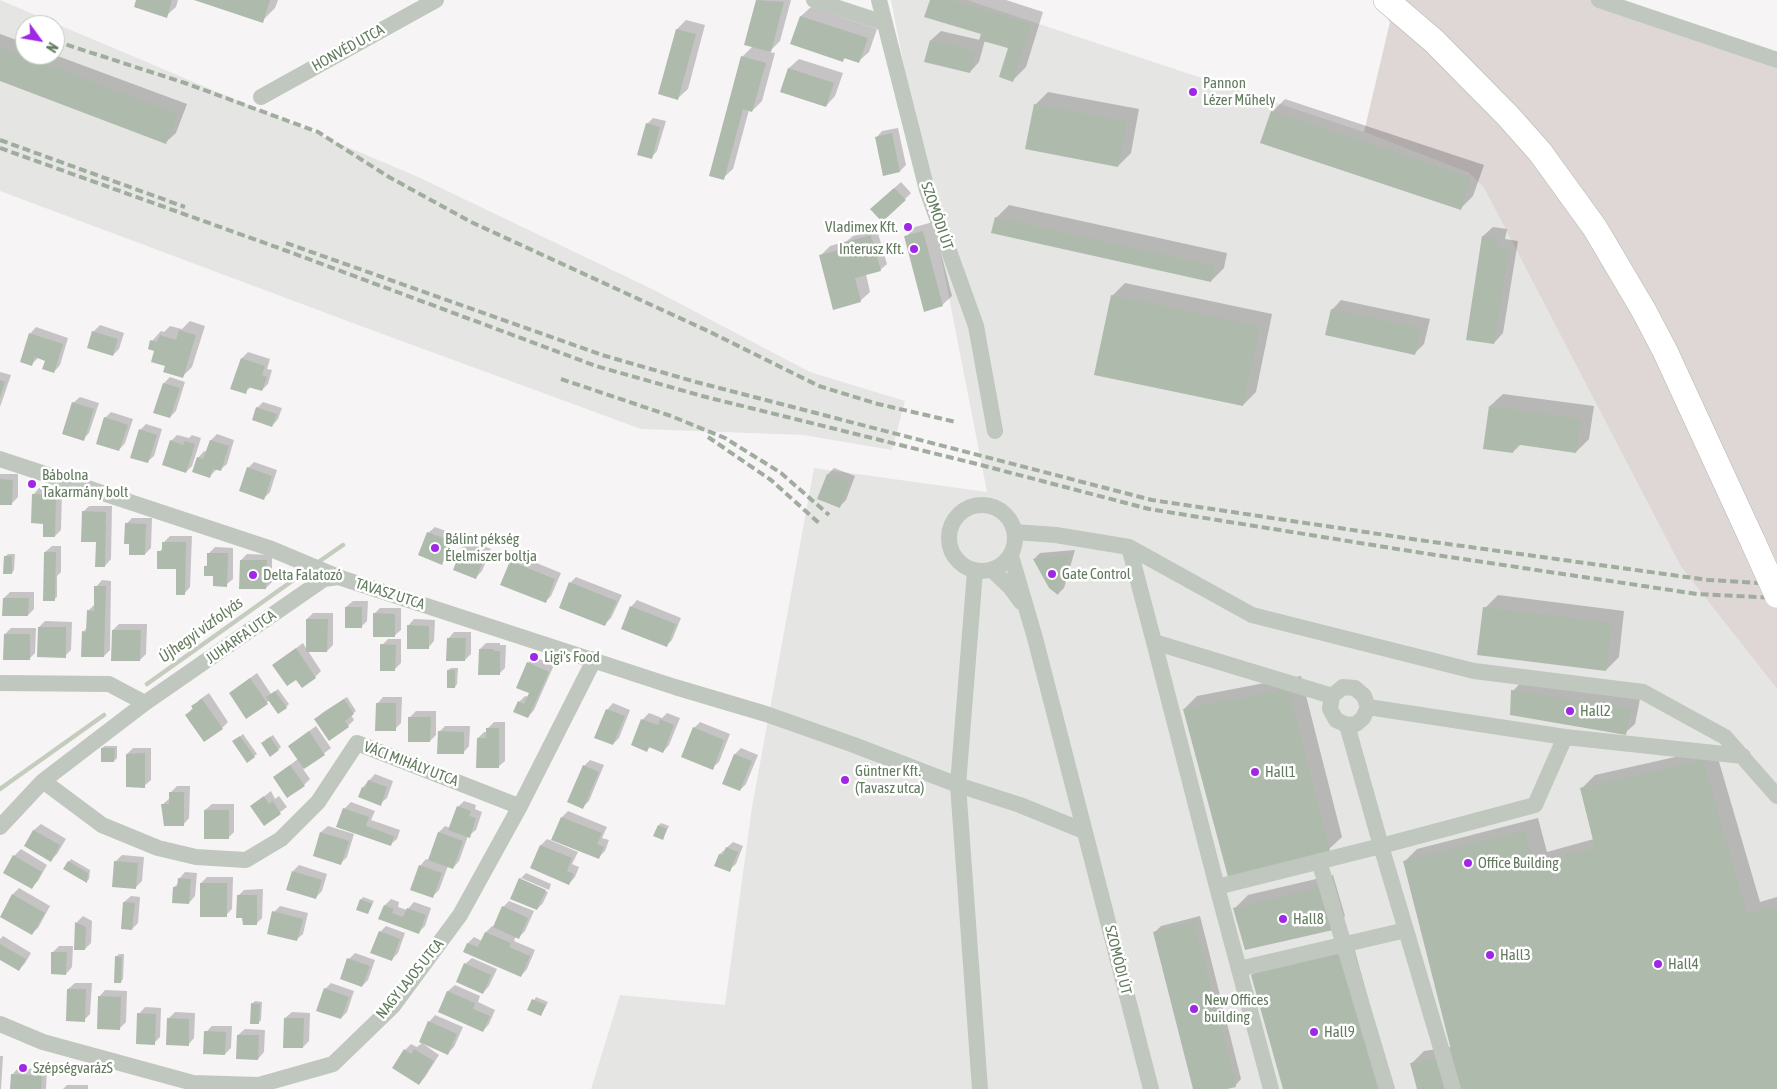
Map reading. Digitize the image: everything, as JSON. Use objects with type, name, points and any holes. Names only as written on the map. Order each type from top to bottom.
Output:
[{"type":"main road","points":[[1386,0],[1434,40],[1508,116],[1540,152],[1576,200],[1614,259],[1665,351],[1777,595]]},
{"type":"street","name":"HONVÉD UTCA","points":[[261,97],[436,0]]},
{"type":"street","points":[[814,0],[884,23]]},
{"type":"street","name":"SZOMÓDI ÚT","points":[[879,0],[927,190],[976,326],[995,431]]},
{"type":"street","points":[[1599,0],[1777,60]]},
{"type":"street","name":"TAVASZ UTCA","points":[[0,459],[270,548],[338,577],[784,720],[958,785],[1020,805],[1084,831]]},
{"type":"street","points":[[986,505],[996,508],[1012,522],[1015,532],[1015,544],[1011,556],[1003,564],[992,570],[975,571],[960,564],[951,552],[948,538],[951,524],[957,515],[966,508],[986,505]]},
{"type":"street","points":[[1015,532],[1048,534],[1129,547],[1252,615],[1474,671],[1643,692],[1725,737],[1777,796]]},
{"type":"street","points":[[1129,547],[1271,1089]]},
{"type":"street","name":"SZOMÓDI ÚT","points":[[1011,556],[1027,609],[1151,1089]]},
{"type":"street","points":[[992,570],[1010,587],[1027,609]]},
{"type":"street","points":[[975,571],[958,785],[980,1089]]},
{"type":"street","name":"JUHARFA UTCA","points":[[0,827],[43,781],[145,703],[324,579],[338,577]]},
{"type":"street","points":[[1154,642],[1332,696]]},
{"type":"street","name":"NAGY LAJOS UTCA","points":[[0,1024],[43,1042],[193,1083],[260,1085],[333,1064],[393,1006],[460,915],[518,808],[592,664],[590,659]]},
{"type":"street","points":[[0,683],[109,684],[145,703]]},
{"type":"street","points":[[1343,687],[1355,688],[1364,696],[1368,707],[1363,718],[1356,724],[1347,725],[1336,720],[1330,709],[1332,696],[1343,687]]},
{"type":"street","points":[[1368,707],[1565,737],[1743,756]]},
{"type":"street","points":[[1347,725],[1453,1089]]},
{"type":"street","points":[[1217,886],[1381,846],[1535,805],[1565,737]]},
{"type":"street","name":"VÁCI MIHÁLY UTCA","points":[[43,781],[102,826],[158,848],[196,857],[246,860],[282,839],[318,802],[357,743],[513,804],[518,808]]},
{"type":"street","points":[[1319,861],[1387,1089]]},
{"type":"street","points":[[1239,969],[1406,930]]},
{"type":"shaded area","points":[[0,0],[35,15],[15,15],[15,65],[65,65],[65,28],[416,176],[654,290],[810,372],[905,401],[892,450],[803,435],[641,429],[0,191]]},
{"type":"shaded area","points":[[891,0],[967,0],[1364,132],[1469,173],[1484,188],[1681,567],[1777,689],[1777,1089],[591,1089],[620,995],[725,1005],[752,807],[814,468],[987,492]]},
{"type":"shaded area","points":[[1374,0],[1599,0],[1777,60],[1777,689],[1681,567],[1484,188],[1469,173],[1364,132],[1390,22]]},
{"type":"building","points":[[136,0],[172,0],[167,18],[134,7]]},
{"type":"building","points":[[194,0],[270,0],[263,23]]},
{"type":"building","points":[[756,0],[784,2],[771,52],[744,45]]},
{"type":"building","points":[[930,0],[951,0],[1031,24],[1013,82],[999,77],[1008,48],[979,40],[981,34],[924,17]]},
{"type":"building","points":[[800,16],[868,38],[859,63],[844,58],[843,62],[790,44]]},
{"type":"building","points":[[676,29],[696,34],[678,100],[658,94]]},
{"type":"building","points":[[930,40],[976,51],[970,73],[924,62]]},
{"type":"building","points":[[0,47],[15,53],[15,65],[48,65],[178,114],[166,144],[0,81]]},
{"type":"building","points":[[741,56],[766,63],[752,112],[743,109],[724,180],[709,176]]},
{"type":"building","points":[[788,68],[834,83],[826,107],[780,92]]},
{"type":"building","points":[[1034,104],[1127,122],[1118,167],[1025,149]]},
{"type":"building","points":[[1271,111],[1471,178],[1461,210],[1260,143]]},
{"type":"building","points":[[646,123],[660,127],[652,159],[637,155]]},
{"type":"building","points":[[892,133],[900,172],[883,176],[875,137]]},
{"type":"building","points":[[894,188],[906,200],[882,222],[870,209]]},
{"type":"building","points":[[995,217],[1215,266],[1211,282],[991,233]]},
{"type":"building","points":[[923,231],[943,306],[924,312],[904,236]]},
{"type":"building","points":[[871,235],[881,271],[855,278],[861,302],[833,310],[819,255],[847,248],[845,242]]},
{"type":"building","points":[[1482,236],[1498,238],[1496,248],[1509,250],[1494,344],[1466,340]]},
{"type":"building","points":[[1111,295],[1260,326],[1243,406],[1094,375]]},
{"type":"building","points":[[1331,309],[1421,329],[1415,355],[1325,335]]},
{"type":"building","points":[[179,330],[196,335],[183,378],[163,372],[165,366],[151,362],[154,351],[148,349],[150,340],[157,342],[160,335],[176,340]]},
{"type":"building","points":[[92,331],[118,339],[113,356],[87,348]]},
{"type":"building","points":[[29,333],[63,344],[54,373],[42,369],[45,361],[35,357],[32,366],[20,362]]},
{"type":"building","points":[[241,358],[265,366],[262,375],[267,377],[262,391],[248,387],[246,394],[230,389]]},
{"type":"building","points":[[0,380],[5,382],[0,397]]},
{"type":"building","points":[[163,383],[180,388],[170,418],[153,413]]},
{"type":"building","points":[[72,402],[94,409],[84,441],[62,434]]},
{"type":"building","points":[[1489,406],[1581,419],[1576,453],[1514,444],[1513,453],[1483,449]]},
{"type":"building","points":[[256,407],[277,414],[272,427],[252,420]]},
{"type":"building","points":[[104,417],[128,425],[119,451],[96,444]]},
{"type":"building","points":[[139,429],[157,435],[148,463],[130,458]]},
{"type":"building","points":[[170,440],[183,445],[185,441],[195,444],[186,473],[162,465]]},
{"type":"building","points":[[210,440],[229,446],[221,471],[213,469],[210,478],[192,472],[197,457],[203,459]]},
{"type":"building","points":[[247,467],[272,476],[264,500],[239,491]]},
{"type":"building","points":[[827,474],[849,482],[840,508],[817,499]]},
{"type":"building","points":[[0,479],[13,480],[12,505],[0,505]]},
{"type":"building","points":[[32,494],[56,495],[55,537],[43,537],[43,524],[31,523]]},
{"type":"building","points":[[82,511],[106,512],[105,567],[95,567],[96,542],[81,542]]},
{"type":"building","points":[[125,523],[146,524],[145,555],[129,555],[129,544],[124,544]]},
{"type":"building","name":"Bálint pékség Élelmiszer boltja","points":[[427,532],[451,541],[442,565],[418,555]]},
{"type":"building","points":[[162,542],[186,542],[185,595],[176,595],[176,569],[157,569],[157,551],[162,551]]},
{"type":"building","points":[[462,547],[485,556],[476,579],[453,570]]},
{"type":"building","points":[[44,552],[56,552],[55,601],[43,601]]},
{"type":"building","points":[[207,553],[228,553],[227,587],[213,586],[213,576],[204,576],[204,566],[207,566]]},
{"type":"building","name":"Gate Control","points":[[1069,555],[1058,595],[1049,588],[1033,559]]},
{"type":"building","points":[[4,556],[12,556],[12,574],[3,574]]},
{"type":"building","name":"Delta Falatozó","points":[[240,560],[267,560],[266,589],[239,589]]},
{"type":"building","points":[[510,561],[555,579],[546,603],[500,585]]},
{"type":"building","points":[[569,582],[617,601],[605,626],[559,608]]},
{"type":"building","points":[[94,586],[106,586],[104,657],[81,657],[82,631],[86,632],[87,610],[94,611]]},
{"type":"building","points":[[3,598],[29,598],[28,616],[2,616]]},
{"type":"building","points":[[630,606],[676,624],[667,647],[621,629]]},
{"type":"building","points":[[345,607],[362,607],[362,628],[345,628]]},
{"type":"building","points":[[1483,607],[1612,623],[1606,671],[1477,655]]},
{"type":"building","points":[[373,613],[395,614],[395,637],[373,637]]},
{"type":"building","points":[[306,619],[328,619],[327,652],[306,652]]},
{"type":"building","points":[[407,625],[429,626],[429,649],[407,649]]},
{"type":"building","points":[[38,627],[66,627],[66,658],[37,657]]},
{"type":"building","points":[[112,630],[141,630],[140,661],[111,661]]},
{"type":"building","points":[[4,634],[30,634],[30,660],[3,660]]},
{"type":"building","points":[[447,638],[466,638],[465,661],[446,661]]},
{"type":"building","points":[[380,644],[396,645],[395,671],[380,671]]},
{"type":"building","points":[[296,648],[316,678],[302,688],[296,680],[287,686],[272,665]]},
{"type":"building","points":[[479,649],[500,651],[500,675],[478,675]]},
{"type":"building","points":[[527,662],[549,672],[528,718],[513,712],[518,701],[524,704],[529,693],[516,688]]},
{"type":"building","points":[[447,670],[455,670],[455,688],[447,688]]},
{"type":"building","points":[[250,678],[268,704],[246,719],[229,693]]},
{"type":"building","name":"Hall1","points":[[1288,689],[1330,851],[1228,877],[1183,709]]},
{"type":"building","name":"Hall2","points":[[1511,690],[1631,708],[1626,735],[1510,715]]},
{"type":"building","points":[[275,691],[287,708],[278,714],[266,697]]},
{"type":"building","points":[[202,699],[223,729],[204,742],[185,715],[193,709],[191,706]]},
{"type":"building","points":[[344,699],[354,714],[345,721],[349,727],[329,741],[314,719]]},
{"type":"building","points":[[376,703],[396,703],[396,731],[375,731]]},
{"type":"building","points":[[606,709],[625,716],[613,745],[594,738]]},
{"type":"building","points":[[408,717],[431,717],[430,742],[408,742]]},
{"type":"building","points":[[641,719],[658,725],[660,719],[674,725],[663,753],[649,747],[647,752],[631,745]]},
{"type":"building","points":[[693,727],[724,740],[713,770],[681,757]]},
{"type":"building","points":[[486,728],[499,728],[499,768],[476,768],[477,738],[486,738]]},
{"type":"building","points":[[309,731],[325,755],[304,769],[288,746]]},
{"type":"building","points":[[438,731],[464,732],[464,754],[437,754]]},
{"type":"building","points":[[240,736],[255,757],[247,763],[232,741]]},
{"type":"building","points":[[270,737],[279,750],[270,757],[261,743]]},
{"type":"building","points":[[101,748],[115,748],[114,762],[101,762]]},
{"type":"building","points":[[145,753],[145,788],[126,787],[126,754]]},
{"type":"building","points":[[734,754],[752,761],[740,791],[722,784]]},
{"type":"building","name":"Hall4","points":[[1703,760],[1747,914],[1777,906],[1777,1089],[1461,1089],[1403,861],[1525,830],[1534,864],[1595,848],[1580,788]]},
{"type":"building","points":[[290,765],[305,786],[287,798],[273,777]]},
{"type":"building","points":[[583,765],[599,772],[583,809],[567,802]]},
{"type":"building","points":[[368,780],[387,787],[381,806],[358,797],[362,787],[365,788]]},
{"type":"building","points":[[169,792],[184,792],[184,826],[164,826],[161,804],[169,804]]},
{"type":"building","points":[[264,796],[269,804],[273,801],[281,814],[264,826],[250,806]]},
{"type":"building","points":[[457,806],[471,811],[469,816],[476,818],[470,838],[448,830]]},
{"type":"building","points":[[343,808],[369,817],[366,826],[394,836],[391,846],[336,827]]},
{"type":"building","points":[[204,810],[229,810],[229,839],[204,839]]},
{"type":"building","points":[[561,817],[602,833],[597,844],[604,847],[599,859],[551,840]]},
{"type":"building","points":[[658,825],[667,829],[663,840],[653,836]]},
{"type":"building","points":[[33,830],[60,845],[51,862],[24,846]]},
{"type":"building","points":[[320,832],[349,841],[341,865],[313,856]]},
{"type":"building","points":[[438,832],[463,841],[453,869],[428,860]]},
{"type":"building","points":[[540,845],[572,858],[567,871],[574,874],[569,885],[530,868]]},
{"type":"building","points":[[726,847],[738,852],[730,872],[714,866],[719,854],[723,855]]},
{"type":"building","points":[[13,855],[42,872],[32,889],[3,873]]},
{"type":"building","points":[[68,861],[88,873],[87,883],[63,869]]},
{"type":"building","points":[[114,861],[138,863],[136,889],[112,887]]},
{"type":"building","points":[[419,865],[442,873],[433,898],[410,890]]},
{"type":"building","points":[[292,871],[322,880],[316,899],[286,890]]},
{"type":"building","points":[[178,878],[191,879],[189,904],[172,903],[173,887],[177,887]]},
{"type":"building","points":[[519,878],[546,890],[537,910],[510,899]]},
{"type":"building","points":[[200,883],[227,883],[227,917],[200,917]]},
{"type":"building","name":"Hall8","points":[[1321,887],[1333,930],[1245,950],[1233,908]]},
{"type":"building","points":[[12,894],[45,913],[32,935],[0,917]]},
{"type":"building","points":[[237,895],[257,895],[257,925],[243,925],[242,918],[236,918]]},
{"type":"building","points":[[360,899],[372,904],[368,914],[356,910]]},
{"type":"building","points":[[123,902],[135,903],[132,930],[121,929]]},
{"type":"building","points":[[384,905],[394,909],[392,913],[403,917],[407,908],[426,915],[419,934],[378,919]]},
{"type":"building","points":[[502,906],[528,918],[519,939],[493,927]]},
{"type":"building","points":[[272,911],[303,919],[297,941],[267,934]]},
{"type":"building","name":"New Offices building","points":[[1194,921],[1236,1087],[1227,1089],[1193,1089],[1153,932]]},
{"type":"building","points":[[75,922],[86,927],[85,950],[74,950]]},
{"type":"building","points":[[379,931],[400,939],[392,961],[370,953]]},
{"type":"building","points":[[485,932],[511,943],[509,947],[530,956],[521,977],[463,952],[467,943],[478,947]]},
{"type":"building","points":[[0,944],[26,959],[19,971],[0,960]]},
{"type":"building","points":[[51,952],[67,952],[66,975],[51,974]]},
{"type":"building","name":"Hall9","points":[[1339,953],[1377,1089],[1283,1089],[1251,975]]},
{"type":"building","points":[[115,956],[122,957],[121,983],[114,983]]},
{"type":"building","points":[[347,958],[370,966],[362,987],[340,979]]},
{"type":"building","points":[[464,963],[491,975],[483,994],[456,982]]},
{"type":"building","points":[[324,988],[349,997],[341,1019],[316,1011]]},
{"type":"building","points":[[67,989],[86,989],[85,1022],[66,1021]]},
{"type":"building","points":[[447,991],[475,1003],[473,1009],[490,1016],[483,1032],[438,1012]]},
{"type":"building","points":[[98,996],[121,997],[120,1030],[97,1029]]},
{"type":"building","points":[[532,999],[546,1005],[541,1016],[527,1010]]},
{"type":"building","points":[[251,1003],[260,1004],[259,1024],[250,1024]]},
{"type":"building","points":[[137,1013],[156,1014],[155,1045],[136,1044]]},
{"type":"building","points":[[167,1018],[189,1019],[189,1046],[166,1045]]},
{"type":"building","points":[[284,1018],[304,1018],[303,1048],[283,1048]]},
{"type":"building","points":[[428,1021],[457,1034],[448,1055],[419,1042]]},
{"type":"building","points":[[204,1031],[226,1032],[225,1055],[203,1054]]},
{"type":"building","points":[[237,1035],[259,1035],[258,1060],[236,1059]]},
{"type":"building","points":[[404,1049],[411,1054],[414,1049],[434,1061],[419,1085],[392,1068]]},
{"type":"building","points":[[1439,1059],[1447,1089],[1417,1089],[1410,1063]]},
{"type":"building","points":[[11,1074],[42,1076],[41,1089],[10,1089]]},
{"type":"waterway","name":"Újhegyi vízfolyás","points":[[317,563],[343,545]]},
{"type":"waterway","name":"Újhegyi vízfolyás","points":[[147,684],[309,569]]},
{"type":"waterway","name":"Újhegyi vízfolyás","points":[[0,789],[104,715]]},
{"type":"railway","points":[[65,44],[185,83],[318,132],[389,177],[471,222],[708,331],[819,386],[878,404],[956,422]]},
{"type":"railway","points":[[0,140],[185,207]]},
{"type":"railway","points":[[0,148],[287,251],[596,366],[702,396],[1149,509],[1416,552],[1697,594],[1777,598]]},
{"type":"railway","points":[[286,243],[602,355],[696,382],[1152,500],[1419,540],[1708,580],[1777,584]]},
{"type":"railway","points":[[561,379],[671,416],[725,438],[781,473],[829,515]]},
{"type":"railway","points":[[708,437],[771,480],[820,524]]},
{"type":"place","name":"Pannon Lézer Műhely","points":[[1193,92]]},
{"type":"place","name":"Vladimex Kft.","points":[[908,227]]},
{"type":"place","name":"Interusz Kft.","points":[[914,249]]},
{"type":"place","name":"Bábolna Takarmány bolt","points":[[32,484]]},
{"type":"place","name":"Bálint pékség Élelmiszer boltja","points":[[435,548]]},
{"type":"place","name":"Gate Control","points":[[1052,574]]},
{"type":"place","name":"Delta Falatozó","points":[[253,575]]},
{"type":"place","name":"Ligi's Food","points":[[534,657]]},
{"type":"place","name":"Hall2","points":[[1570,711]]},
{"type":"place","name":"Hall1","points":[[1255,772]]},
{"type":"place","name":"Güntner Kft. (Tavasz utca)","points":[[845,780]]},
{"type":"place","name":"Office Building","points":[[1468,863]]},
{"type":"place","name":"Hall8","points":[[1283,919]]},
{"type":"place","name":"Hall3","points":[[1490,955]]},
{"type":"place","name":"Hall4","points":[[1658,964]]},
{"type":"place","name":"New Offices building","points":[[1194,1009]]},
{"type":"place","name":"Hall9","points":[[1314,1032]]},
{"type":"place","name":"SzépségvarázS","points":[[23,1068]]}]
